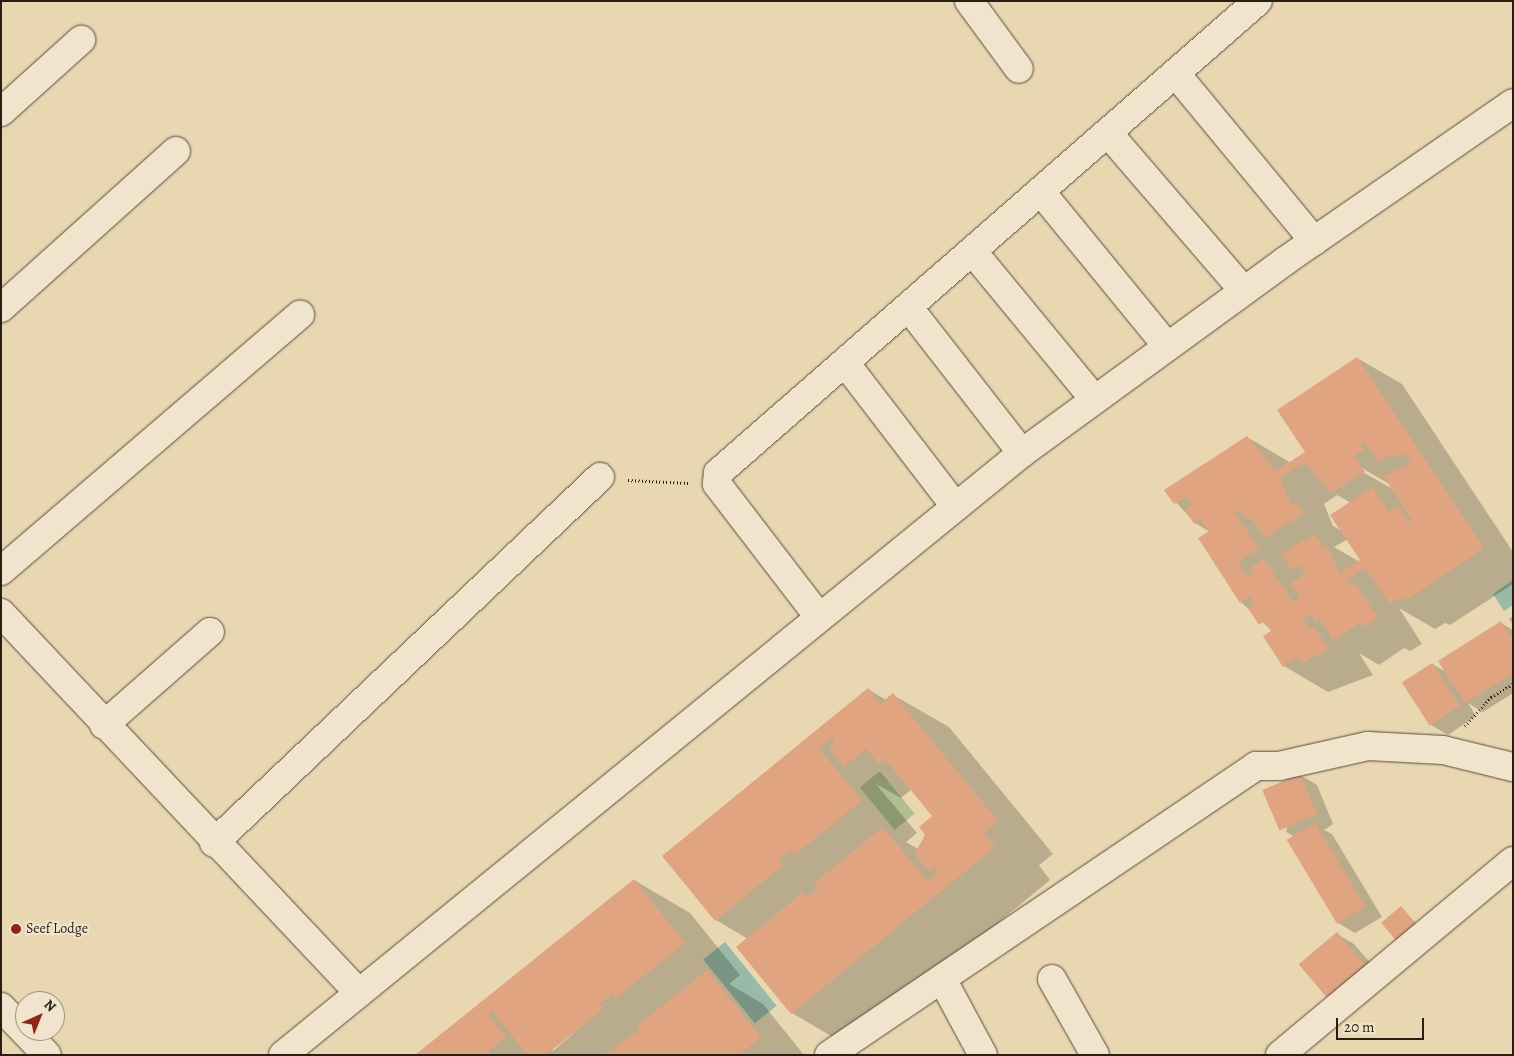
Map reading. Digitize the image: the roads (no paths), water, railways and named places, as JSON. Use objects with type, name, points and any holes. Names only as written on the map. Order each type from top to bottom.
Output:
[{"type":"street","points":[[969,1],[1019,69]]},
{"type":"street","points":[[819,617],[715,478],[1258,1]]},
{"type":"street","points":[[1,112],[81,40]]},
{"type":"street","points":[[1176,74],[1314,241]]},
{"type":"street","points":[[283,1055],[1022,453],[1314,241],[1513,103]]},
{"type":"street","points":[[1108,133],[1244,291]]},
{"type":"street","points":[[1,308],[176,151]]},
{"type":"street","points":[[1041,192],[1167,346]]},
{"type":"street","points":[[973,252],[1094,399]]},
{"type":"street","points":[[910,308],[1022,453]]},
{"type":"street","points":[[1,571],[300,315]]},
{"type":"street","points":[[846,364],[955,506]]},
{"type":"street","points":[[214,843],[600,477]]},
{"type":"street","points":[[1,613],[214,843],[359,994]]},
{"type":"street","points":[[104,725],[210,632]]},
{"type":"street","points":[[840,1051],[942,979],[1256,766],[1279,766],[1368,746],[1442,750],[1513,767]]},
{"type":"street","points":[[1280,1055],[1513,861]]},
{"type":"street","points":[[942,979],[983,1055]]},
{"type":"street","points":[[1052,979],[1095,1055]]},
{"type":"street","points":[[1,1007],[47,1055]]},
{"type":"place","name":"Seef Lodge","points":[[16,929]]}]
